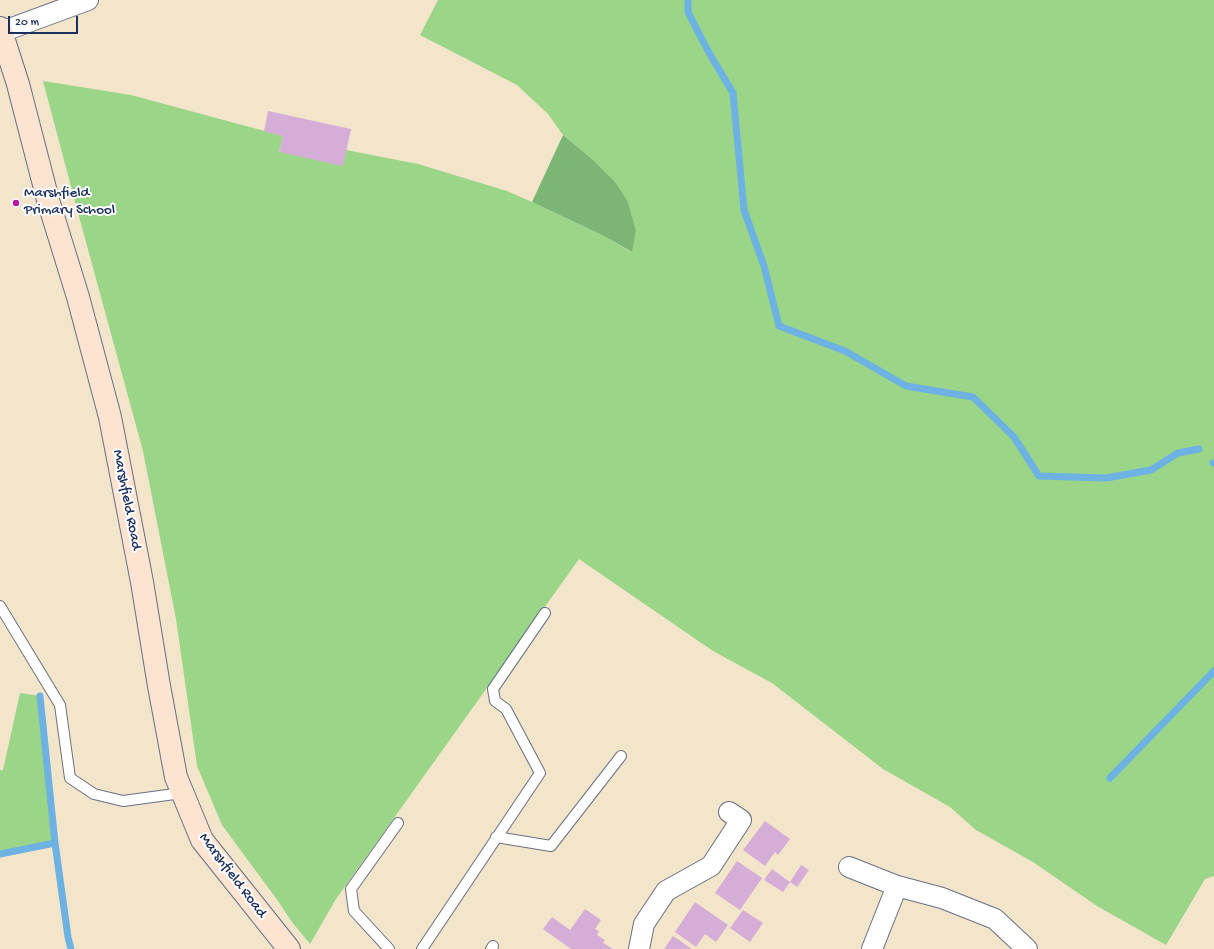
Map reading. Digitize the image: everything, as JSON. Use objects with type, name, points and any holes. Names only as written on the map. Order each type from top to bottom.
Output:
[{"type":"street","points":[[1,30],[88,0]]},
{"type":"street","name":"Marshfield Road","points":[[1,30],[18,84],[48,200],[78,297],[110,417],[142,582],[176,778],[202,840],[289,949]]},
{"type":"street","points":[[639,949],[644,924],[666,891],[711,866],[741,820],[729,812]]},
{"type":"street","points":[[849,867],[897,886],[942,898],[995,919],[1027,949]]},
{"type":"street","points":[[872,949],[897,886]]},
{"type":"lane","points":[[0,606],[60,705],[70,778],[94,794],[123,801],[182,793]]},
{"type":"lane","points":[[424,948],[496,837],[540,773],[506,709],[495,701],[493,689],[545,613]]},
{"type":"lane","points":[[496,837],[550,846],[621,756]]},
{"type":"lane","points":[[389,949],[354,910],[351,889],[398,824]]},
{"type":"green space","points":[[438,0],[1214,0],[1214,876],[1205,879],[1166,945],[1097,906],[1033,862],[976,830],[950,807],[883,769],[772,683],[713,651],[579,559],[336,899],[310,944],[292,922],[222,825],[197,766],[176,619],[143,451],[43,81],[131,95],[283,136],[279,152],[346,150],[418,164],[507,191],[602,235],[631,252],[636,230],[628,202],[592,159],[563,135],[548,114],[517,85],[420,35]]},
{"type":"green space","points":[[563,135],[592,159],[615,182],[628,202],[636,230],[632,252],[602,235],[532,202]]},
{"type":"green space","points":[[20,693],[40,696],[55,843],[0,854],[0,770],[3,770]]},
{"type":"building","points":[[268,111],[351,129],[343,166],[279,152],[283,136],[264,131]]},
{"type":"building","points":[[765,821],[790,839],[778,855],[775,852],[765,866],[743,850]]},
{"type":"building","points":[[737,861],[762,878],[740,910],[715,893]]},
{"type":"building","points":[[801,865],[809,870],[797,887],[790,882]]},
{"type":"building","points":[[772,869],[790,882],[783,892],[764,880]]},
{"type":"building","points":[[695,902],[728,925],[716,942],[705,934],[696,947],[675,932]]},
{"type":"building","points":[[585,909],[601,920],[595,929],[599,931],[597,935],[605,940],[603,943],[613,949],[571,949],[543,929],[552,917],[570,930]]},
{"type":"building","points":[[743,910],[763,923],[750,942],[730,928]]},
{"type":"building","points":[[673,936],[692,949],[664,949]]},
{"type":"waterway","points":[[688,0],[688,12],[708,51],[733,93],[744,210],[764,266],[779,326],[845,351],[906,386],[973,397],[1014,437],[1039,476],[1106,478],[1151,470],[1178,453],[1199,449]]},
{"type":"waterway","points":[[1110,778],[1214,671]]},
{"type":"waterway","points":[[40,696],[55,843],[71,949]]},
{"type":"waterway","points":[[0,854],[55,843]]},
{"type":"place","name":"Marshfield Primary School","points":[[16,203]]}]
